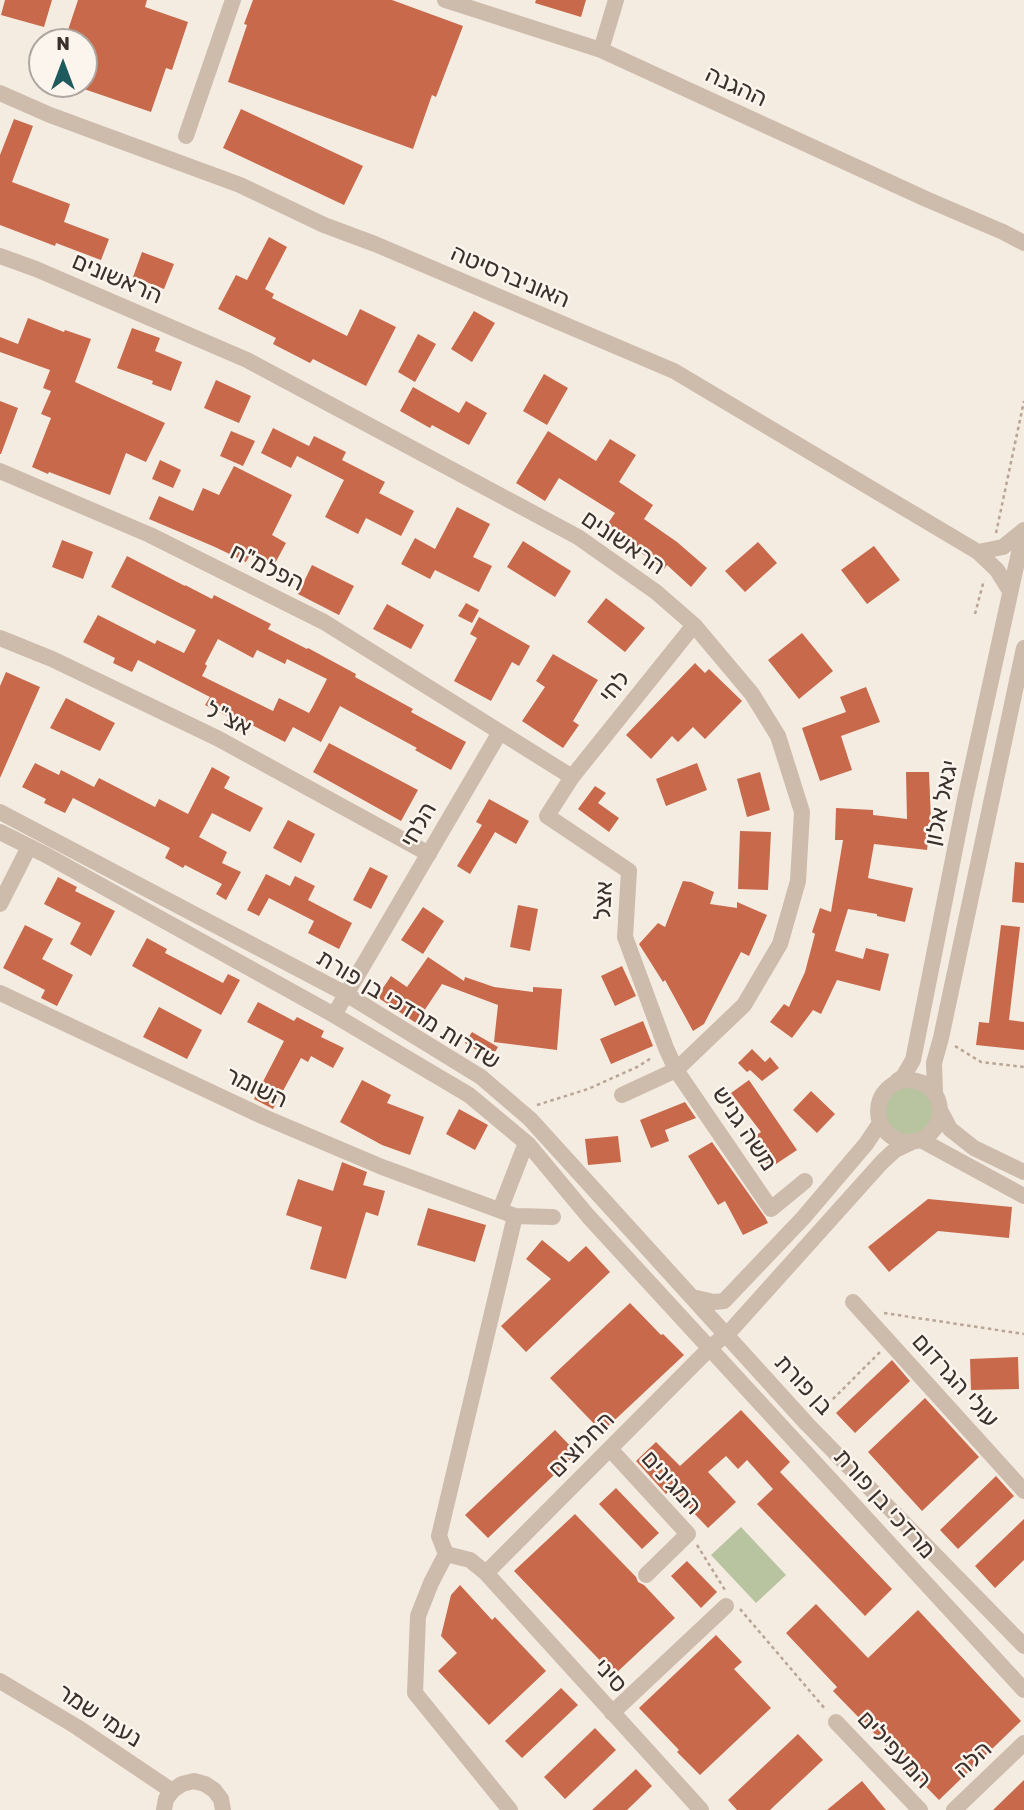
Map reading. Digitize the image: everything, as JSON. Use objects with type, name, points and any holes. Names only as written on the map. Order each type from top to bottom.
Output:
[{"type":"street","points":[[186,136],[233,0]]},
{"type":"street","name":"ההגנה","points":[[444,0],[601,50],[1024,243]]},
{"type":"street","points":[[601,50],[616,0]]},
{"type":"street","name":"האוניברסיטה","points":[[0,93],[50,115],[240,185],[324,225],[387,249],[674,371],[978,552],[997,570],[1010,591]]},
{"type":"street","name":"ההגנה","points":[[1003,232],[1024,230]]},
{"type":"street","name":"הראשונים","points":[[0,256],[48,274],[259,366],[578,537],[656,592],[694,625],[752,694],[778,736],[802,812],[798,881],[780,944],[744,1004],[676,1070],[622,1096]]},
{"type":"street","name":"הפלמ\"ח","points":[[0,471],[150,535],[324,622],[499,732]]},
{"type":"street","points":[[978,552],[1003,547],[1024,530]]},
{"type":"street","name":"יגאל אלון","points":[[897,1081],[903,1077],[913,1060],[965,799],[1024,530]]},
{"type":"street","name":"לחי","points":[[572,777],[694,625]]},
{"type":"street","name":"אצ\"ל","points":[[0,638],[52,659],[217,738],[429,854]]},
{"type":"street","name":"יגאל אלון","points":[[934,1093],[934,1063],[1024,648]]},
{"type":"street","points":[[499,732],[572,777]]},
{"type":"street","name":"הלחי","points":[[334,1015],[499,732]]},
{"type":"street","name":"אצל","points":[[572,777],[547,816],[629,871],[625,937],[676,1070]]},
{"type":"street","name":"שדרות מרדכי בן פורת","points":[[0,812],[346,994],[481,1077],[530,1119],[725,1335]]},
{"type":"street","name":"שדרות מרדכי בן פורת","points":[[0,832],[334,1015],[470,1095],[526,1143],[710,1348]]},
{"type":"street","points":[[0,904],[29,847]]},
{"type":"street","name":"השומר","points":[[0,993],[264,1117],[382,1167],[507,1213],[553,1217]]},
{"type":"street","name":"משה גניש","points":[[676,1070],[771,1209],[805,1181]]},
{"type":"street","points":[[710,1348],[725,1335],[890,1154],[916,1141],[935,1128],[940,1110],[934,1093],[921,1082],[909,1079],[897,1081],[882,1094],[878,1103],[877,1113],[885,1132],[893,1138],[916,1141],[950,1154],[1024,1196]]},
{"type":"street","points":[[940,1110],[950,1129],[960,1137],[982,1152],[1024,1172]]},
{"type":"street","points":[[692,1297],[714,1303],[724,1301],[803,1218],[866,1144],[880,1123]]},
{"type":"street","points":[[510,1810],[415,1693],[418,1616],[446,1554],[439,1536],[507,1213],[526,1143]]},
{"type":"street","name":"משה גניש","points":[[775,1205],[803,1218],[827,1224]]},
{"type":"street","name":"עולי הגרדום","points":[[856,1306],[1024,1491]]},
{"type":"street","name":"בן פורת","points":[[725,1335],[807,1424],[1024,1646]]},
{"type":"street","name":"החלוצים","points":[[486,1573],[710,1348]]},
{"type":"street","name":"מרדכי בן פורת","points":[[710,1348],[1024,1690]]},
{"type":"street","name":"המגינים","points":[[610,1449],[688,1534],[646,1575]]},
{"type":"street","name":"סיני","points":[[446,1554],[470,1560],[486,1573],[701,1810]]},
{"type":"street","points":[[612,1713],[728,1599]]},
{"type":"street","name":"נעמי שמר","points":[[0,1681],[77,1727],[172,1791]]},
{"type":"street","name":"המעפילים","points":[[836,1721],[920,1810]]},
{"type":"street","name":"הלה","points":[[954,1810],[1024,1743]]},
{"type":"street","points":[[164,1810],[166,1799],[172,1791],[182,1784],[194,1781],[214,1790],[221,1799],[223,1810]]},
{"type":"path","points":[[995,536],[1024,401]]},
{"type":"path","points":[[975,614],[991,564]]},
{"type":"path","points":[[941,1038],[981,1062],[1024,1067]]},
{"type":"path","points":[[520,1111],[588,1089],[637,1067],[666,1048]]},
{"type":"path","points":[[856,1306],[1024,1334]]},
{"type":"path","points":[[807,1424],[890,1343]]},
{"type":"path","points":[[688,1534],[728,1599],[836,1721]]},
{"type":"green space","points":[[899,1086],[919,1086],[933,1100],[933,1120],[919,1134],[899,1134],[885,1120],[885,1100]]},
{"type":"green space","points":[[741,1527],[786,1575],[756,1603],[711,1555]]},
{"type":"building","points":[[5,0],[52,0],[44,27],[1,15]]},
{"type":"building","points":[[78,0],[147,0],[145,7],[188,22],[172,70],[166,68],[151,112],[98,94],[98,28],[69,28]]},
{"type":"building","points":[[253,0],[392,0],[463,26],[436,97],[432,95],[413,149],[228,82]]},
{"type":"building","points":[[536,0],[586,0],[581,17],[535,3]]},
{"type":"building","points":[[241,109],[363,166],[344,205],[223,148]]},
{"type":"building","points":[[14,119],[33,126],[12,182],[70,204],[64,222],[109,239],[101,260],[0,225],[0,155]]},
{"type":"building","points":[[269,237],[287,247],[265,289],[274,294],[272,298],[347,336],[360,309],[396,327],[366,386],[313,359],[310,363],[273,344],[276,338],[218,309],[236,275],[247,280]]},
{"type":"building","points":[[142,252],[174,264],[164,289],[133,277]]},
{"type":"building","points":[[474,311],[495,323],[472,362],[451,349]]},
{"type":"building","points":[[28,318],[91,339],[75,382],[165,423],[146,462],[126,453],[110,495],[32,467],[51,418],[41,414],[51,391],[43,388],[50,370],[0,352],[0,337],[18,344]]},
{"type":"building","points":[[132,328],[160,338],[155,351],[182,362],[171,391],[152,384],[153,381],[117,368]]},
{"type":"building","points":[[418,334],[436,344],[415,382],[398,372]]},
{"type":"building","points":[[544,374],[568,388],[547,425],[523,411]]},
{"type":"building","points":[[216,380],[251,396],[239,423],[204,408]]},
{"type":"building","points":[[413,387],[459,413],[466,401],[487,413],[469,445],[400,411]]},
{"type":"building","points":[[0,401],[18,408],[1,454],[0,454]]},
{"type":"building","points":[[273,428],[309,446],[314,436],[346,452],[342,460],[385,482],[379,493],[414,511],[401,536],[366,518],[358,534],[325,517],[344,480],[297,456],[291,468],[261,453]]},
{"type":"building","points":[[231,431],[255,441],[243,466],[220,456]]},
{"type":"building","points":[[548,431],[596,461],[610,439],[636,455],[619,482],[653,505],[644,519],[677,542],[707,568],[691,587],[667,565],[664,569],[640,552],[642,550],[606,526],[615,513],[559,478],[545,501],[516,483]]},
{"type":"building","points":[[160,460],[181,470],[173,488],[152,479]]},
{"type":"building","points":[[234,466],[292,495],[272,535],[286,543],[273,567],[250,555],[246,562],[149,519],[159,496],[193,511],[203,488],[219,495]]},
{"type":"building","points":[[457,507],[490,524],[473,557],[492,566],[479,592],[435,570],[430,579],[401,564],[415,538],[435,549]]},
{"type":"building","points":[[62,540],[93,552],[83,579],[52,567]]},
{"type":"building","points":[[523,541],[571,571],[555,597],[507,567]]},
{"type":"building","points":[[758,542],[777,563],[745,592],[725,571]]},
{"type":"building","points":[[874,546],[900,580],[867,604],[841,570]]},
{"type":"building","points":[[127,556],[212,599],[214,595],[271,624],[268,629],[356,674],[355,677],[413,709],[411,712],[466,742],[451,770],[340,706],[321,742],[293,727],[285,742],[252,725],[246,735],[225,724],[229,717],[205,705],[210,697],[138,660],[132,672],[113,663],[115,658],[83,642],[98,615],[155,644],[157,640],[184,653],[196,630],[111,587]],"holes":[[[218,639],[253,658],[257,650],[285,664],[287,659],[327,679],[309,713],[279,698],[273,711],[202,676]]]},
{"type":"building","points":[[312,565],[354,586],[339,615],[298,594]]},
{"type":"building","points":[[606,598],[645,628],[625,652],[587,622]]},
{"type":"building","points":[[466,603],[479,610],[472,623],[458,616]]},
{"type":"building","points":[[387,604],[424,625],[411,649],[373,629]]},
{"type":"building","points":[[479,617],[530,646],[519,666],[512,662],[491,701],[454,681],[477,638],[470,634]]},
{"type":"building","points":[[802,633],[833,671],[799,699],[768,660]]},
{"type":"building","points":[[553,654],[598,680],[573,721],[579,725],[563,748],[522,721],[545,687],[536,681]]},
{"type":"building","points":[[695,663],[705,673],[709,669],[742,701],[705,739],[693,727],[678,742],[672,736],[651,759],[626,735]]},
{"type":"building","points":[[6,672],[40,687],[0,778],[0,686]]},
{"type":"building","points":[[866,687],[880,722],[841,736],[852,770],[820,781],[802,728],[846,712],[840,697]]},
{"type":"building","points":[[66,698],[115,723],[100,751],[50,728]]},
{"type":"building","points":[[329,743],[418,790],[401,821],[313,772]]},
{"type":"building","points":[[35,763],[59,775],[61,770],[94,787],[99,778],[155,807],[159,799],[188,814],[212,767],[230,777],[224,788],[263,808],[250,832],[212,813],[199,837],[227,852],[222,863],[241,872],[226,900],[216,894],[222,884],[165,858],[170,848],[73,798],[65,813],[44,803],[46,799],[22,787]]},
{"type":"building","points":[[697,763],[707,790],[666,806],[656,779]]},
{"type":"building","points":[[760,772],[770,810],[747,817],[737,779]]},
{"type":"building","points":[[906,772],[929,772],[931,821],[927,850],[874,844],[868,878],[913,888],[905,922],[848,909],[835,951],[863,959],[866,948],[889,954],[880,991],[837,980],[821,1014],[813,1010],[792,1038],[770,1022],[784,1004],[789,1007],[805,972],[815,934],[812,932],[820,908],[831,912],[843,840],[835,840],[836,808],[873,810],[873,815],[907,819]]},
{"type":"building","points":[[595,786],[606,793],[598,803],[619,818],[609,832],[578,809]]},
{"type":"building","points":[[489,799],[529,821],[516,844],[495,832],[470,874],[457,866],[482,825],[476,822]]},
{"type":"building","points":[[288,820],[315,834],[301,863],[273,848]]},
{"type":"building","points":[[740,831],[771,832],[768,890],[738,889]]},
{"type":"building","points":[[1015,862],[1024,863],[1024,903],[1012,902]]},
{"type":"building","points":[[370,867],[388,876],[371,909],[353,900]]},
{"type":"building","points":[[266,874],[290,886],[295,876],[315,886],[308,900],[352,923],[339,949],[308,933],[314,921],[269,898],[259,916],[247,910]]},
{"type":"building","points":[[58,877],[77,887],[75,891],[115,911],[91,956],[70,944],[81,923],[44,904]]},
{"type":"building","points":[[683,881],[714,892],[710,904],[737,908],[737,902],[767,915],[749,956],[741,952],[704,1024],[693,1031],[665,980],[663,982],[639,944],[658,923],[665,927]]},
{"type":"building","points":[[518,905],[538,909],[530,951],[510,947]]},
{"type":"building","points":[[423,907],[444,921],[423,954],[401,940]]},
{"type":"building","points":[[25,925],[53,939],[42,959],[73,975],[57,1006],[41,998],[45,990],[3,968]]},
{"type":"building","points":[[1001,925],[1020,927],[1009,1020],[1024,1022],[1024,1050],[976,1045],[979,1022],[989,1023]]},
{"type":"building","points":[[147,938],[167,949],[165,953],[223,983],[228,974],[240,980],[221,1015],[132,966]]},
{"type":"building","points":[[428,957],[464,981],[465,977],[494,987],[533,992],[533,987],[562,989],[557,1050],[494,1042],[498,1005],[442,984],[416,1023],[377,997],[391,976],[407,987]]},
{"type":"building","points":[[622,966],[636,996],[615,1006],[601,976]]},
{"type":"building","points":[[258,1002],[294,1021],[297,1017],[324,1031],[321,1037],[344,1048],[333,1068],[311,1056],[308,1062],[301,1058],[273,1109],[254,1099],[284,1041],[247,1022]]},
{"type":"building","points":[[159,1007],[202,1030],[187,1059],[143,1037]]},
{"type":"building","points":[[643,1021],[653,1046],[611,1064],[600,1039]]},
{"type":"building","points":[[472,1032],[498,1047],[491,1059],[465,1043]]},
{"type":"building","points":[[752,1049],[765,1062],[770,1057],[779,1068],[762,1081],[738,1063]]},
{"type":"building","points":[[362,1080],[391,1095],[387,1103],[424,1117],[410,1155],[382,1145],[340,1122]]},
{"type":"building","points":[[749,1080],[797,1150],[770,1168],[750,1139],[761,1132],[731,1093]]},
{"type":"building","points":[[811,1091],[835,1114],[817,1133],[793,1110]]},
{"type":"building","points":[[685,1102],[696,1118],[665,1130],[669,1141],[651,1148],[640,1120]]},
{"type":"building","points":[[459,1109],[488,1125],[475,1150],[446,1134]]},
{"type":"building","points":[[618,1136],[621,1162],[588,1165],[585,1139]]},
{"type":"building","points":[[712,1142],[768,1223],[743,1235],[725,1201],[718,1205],[688,1156]]},
{"type":"building","points":[[342,1162],[367,1172],[363,1185],[385,1191],[378,1216],[366,1212],[346,1279],[310,1269],[322,1227],[286,1215],[298,1179],[333,1191]]},
{"type":"building","points":[[928,1199],[1012,1207],[1009,1238],[938,1231],[889,1272],[868,1247]]},
{"type":"building","points":[[428,1208],[486,1225],[475,1262],[417,1245]]},
{"type":"building","points":[[542,1240],[569,1262],[586,1246],[610,1272],[526,1352],[501,1326],[551,1279],[526,1259]]},
{"type":"building","points":[[630,1303],[684,1355],[602,1432],[550,1378]]},
{"type":"building","points":[[1018,1357],[1019,1389],[971,1390],[970,1359]]},
{"type":"building","points":[[892,1360],[910,1381],[855,1433],[836,1413]]},
{"type":"building","points":[[925,1398],[979,1457],[922,1511],[868,1452]]},
{"type":"building","points":[[741,1410],[790,1462],[780,1472],[892,1589],[865,1616],[757,1504],[773,1489],[747,1460],[738,1469],[726,1456],[708,1472],[736,1502],[708,1528],[671,1489],[666,1494],[636,1461],[656,1442],[680,1466]]},
{"type":"building","points":[[555,1430],[577,1453],[488,1538],[465,1515]]},
{"type":"building","points":[[996,1476],[1014,1496],[958,1549],[940,1530]]},
{"type":"building","points":[[616,1488],[659,1533],[642,1549],[599,1504]]},
{"type":"building","points":[[575,1514],[675,1618],[614,1675],[514,1571]]},
{"type":"building","points":[[1024,1519],[1024,1560],[995,1588],[975,1566]]},
{"type":"building","points":[[687,1561],[717,1592],[701,1608],[671,1576]]},
{"type":"building","points":[[460,1585],[492,1620],[495,1617],[546,1671],[489,1725],[438,1671],[457,1653],[441,1636],[451,1595]]},
{"type":"building","points":[[816,1604],[868,1658],[918,1610],[1021,1721],[939,1800],[833,1691],[837,1687],[786,1633]]},
{"type":"building","points":[[716,1635],[742,1662],[734,1669],[771,1708],[700,1775],[639,1708]]},
{"type":"building","points":[[561,1688],[578,1705],[522,1758],[505,1741]]},
{"type":"building","points":[[595,1728],[616,1750],[565,1799],[544,1777]]},
{"type":"building","points":[[798,1734],[823,1760],[770,1810],[737,1810],[728,1800]]},
{"type":"building","points":[[636,1769],[652,1786],[627,1810],[592,1810]]},
{"type":"building","points":[[1024,1780],[1024,1810],[993,1810]]},
{"type":"building","points":[[862,1781],[886,1810],[827,1810]]}]
